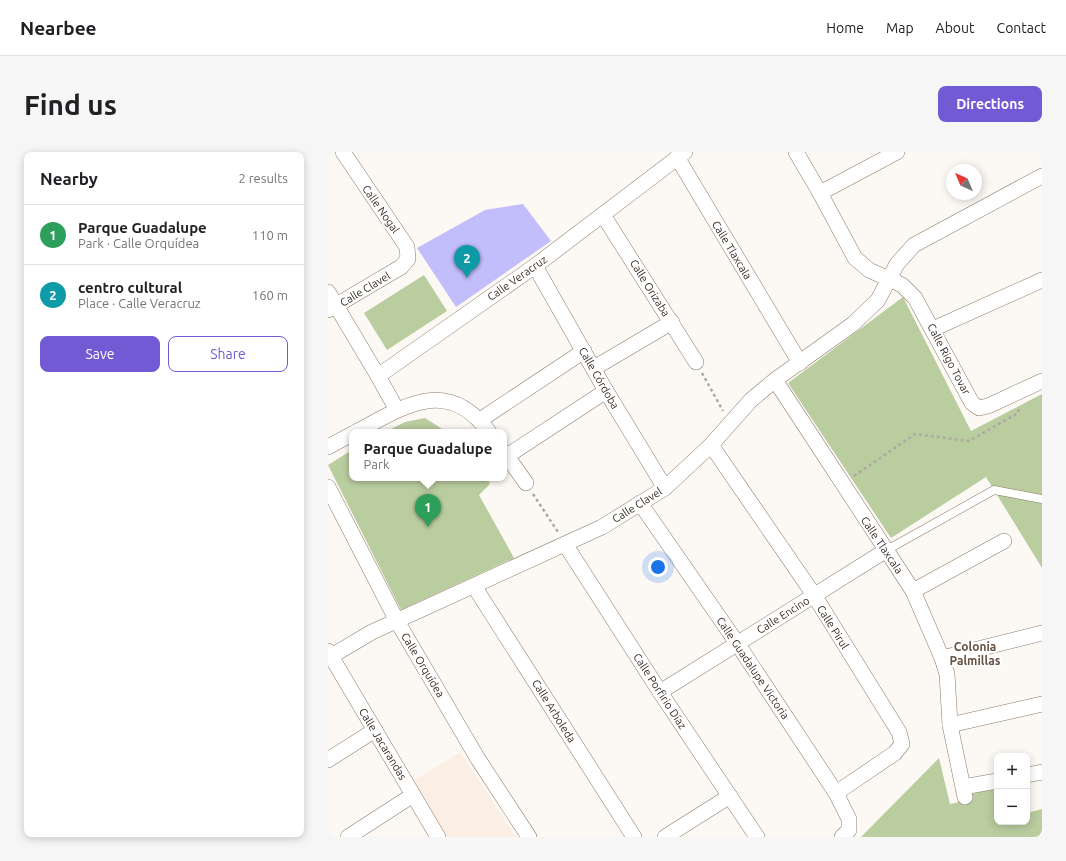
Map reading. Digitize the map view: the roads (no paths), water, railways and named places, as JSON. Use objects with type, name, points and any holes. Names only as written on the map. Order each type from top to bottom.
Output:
[{"type":"street","name":"Calle Nogal","points":[[343,152],[407,247],[408,259],[401,267]]},
{"type":"street","name":"Calle Rigo Tovar","points":[[796,152],[855,258],[869,270],[902,285],[915,298],[972,403],[979,408],[988,406],[1042,381]]},
{"type":"street","points":[[820,193],[897,152]]},
{"type":"street","name":"Calle Veracruz","points":[[378,376],[535,266],[681,155]]},
{"type":"street","name":"Calle Tlaxcala","points":[[681,155],[800,363]]},
{"type":"street","name":"Calle Clavel","points":[[329,655],[397,620],[602,527],[665,488],[711,445],[751,400],[775,380],[853,324],[878,300],[897,264],[914,245],[1042,176]]},
{"type":"street","name":"Calle Orizaba","points":[[604,215],[696,362]]},
{"type":"street","name":"Calle Córdoba","points":[[535,266],[606,391],[665,488]]},
{"type":"street","name":"Calle Clavel","points":[[332,308],[401,267]]},
{"type":"street","points":[[933,329],[1042,280]]},
{"type":"street","points":[[328,292],[332,308],[378,376],[397,410]]},
{"type":"street","points":[[594,368],[672,322]]},
{"type":"street","points":[[480,420],[584,351]]},
{"type":"street","name":"Calle Tlaxcala","points":[[775,380],[913,591],[942,658],[947,674],[950,725],[964,792],[994,782]]},
{"type":"street","points":[[507,453],[606,391]]},
{"type":"street","points":[[362,429],[397,410],[420,402],[435,399],[467,408],[480,420],[487,429]]},
{"type":"street","points":[[328,447],[349,436]]},
{"type":"street","name":"Calle Pirul","points":[[711,445],[814,595],[899,732],[902,744],[895,753],[836,794]]},
{"type":"street","points":[[507,455],[526,483]]},
{"type":"street","name":"Calle Orquídea","points":[[328,487],[397,620],[478,759],[529,837]]},
{"type":"street","name":"Calle Guadalupe Victoria","points":[[640,503],[737,643],[836,794],[849,819],[849,830],[842,837]]},
{"type":"street","points":[[913,591],[1004,541]]},
{"type":"street","name":"Calle Porfirio Díaz","points":[[565,544],[660,692],[757,837]]},
{"type":"street","name":"Calle Encino","points":[[660,692],[886,551]]},
{"type":"street","name":"Calle Arboleda","points":[[474,586],[634,837]]},
{"type":"street","points":[[942,658],[1042,634]]},
{"type":"street","name":"Calle Jacarandas","points":[[329,655],[438,837]]},
{"type":"street","points":[[950,725],[1042,704]]},
{"type":"street","points":[[328,760],[375,730]]},
{"type":"street","points":[[1030,774],[1042,772]]},
{"type":"street","points":[[348,837],[413,795]]},
{"type":"street","points":[[665,837],[730,796]]},
{"type":"lane","points":[[886,551],[994,490],[1042,499]]},
{"type":"place","name":"centro cultural","points":[[467,278]]},
{"type":"place","name":"Parque Guadalupe","points":[[428,527]]},
{"type":"district","name":"Colonia Palmillas","points":[[975,654]]}]
